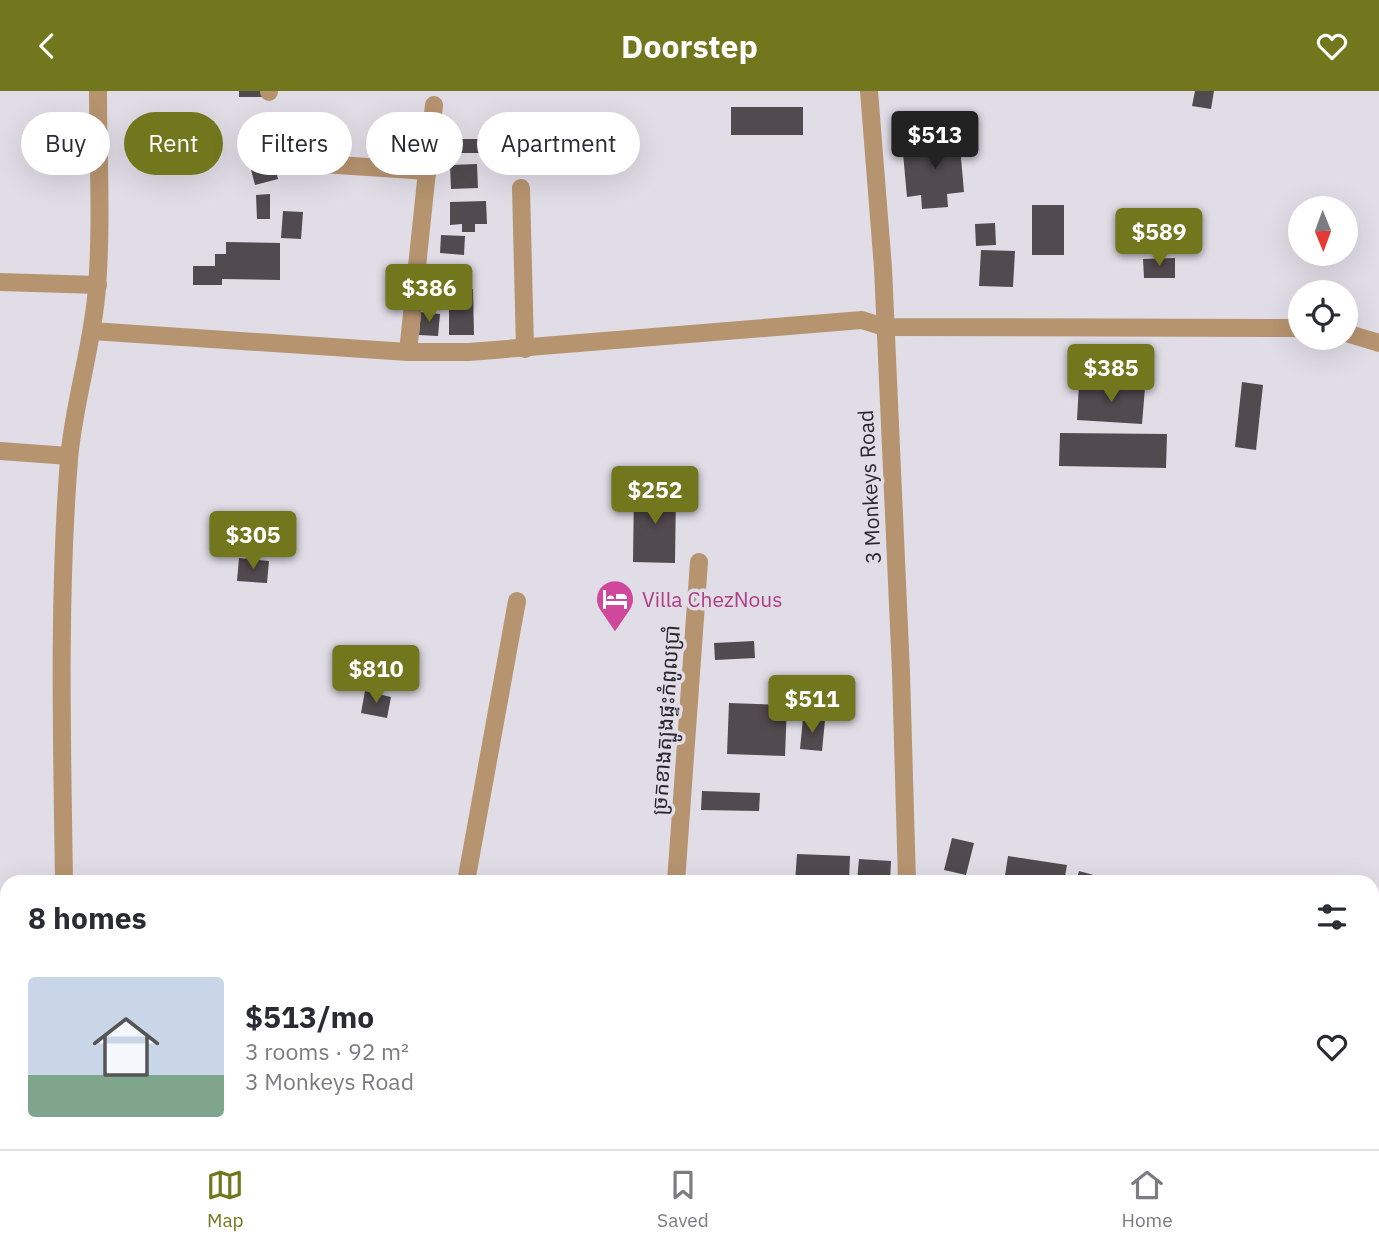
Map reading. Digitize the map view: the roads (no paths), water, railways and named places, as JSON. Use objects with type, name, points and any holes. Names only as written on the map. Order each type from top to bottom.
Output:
[{"type":"street","points":[[64,875],[62,725],[69,456],[98,285],[98,91]]},
{"type":"street","name":"3 Monkeys Road","points":[[869,91],[883,268],[901,672],[907,875]]},
{"type":"street","points":[[433,112],[434,105]]},
{"type":"street","points":[[408,352],[428,175]]},
{"type":"street","points":[[521,188],[525,349]]},
{"type":"street","points":[[0,282],[98,285]]},
{"type":"street","points":[[92,331],[408,352],[525,349],[862,320],[884,327],[1288,328]]},
{"type":"street","points":[[1358,337],[1379,344]]},
{"type":"street","points":[[0,451],[69,456]]},
{"type":"street","name":"ច្រកខាងត្បូងផ្ទះកំពូលប្រាំ","points":[[677,875],[699,562]]},
{"type":"street","points":[[467,875],[517,601]]},
{"type":"place","name":"Villa ChezNous","points":[[615,633]]}]
